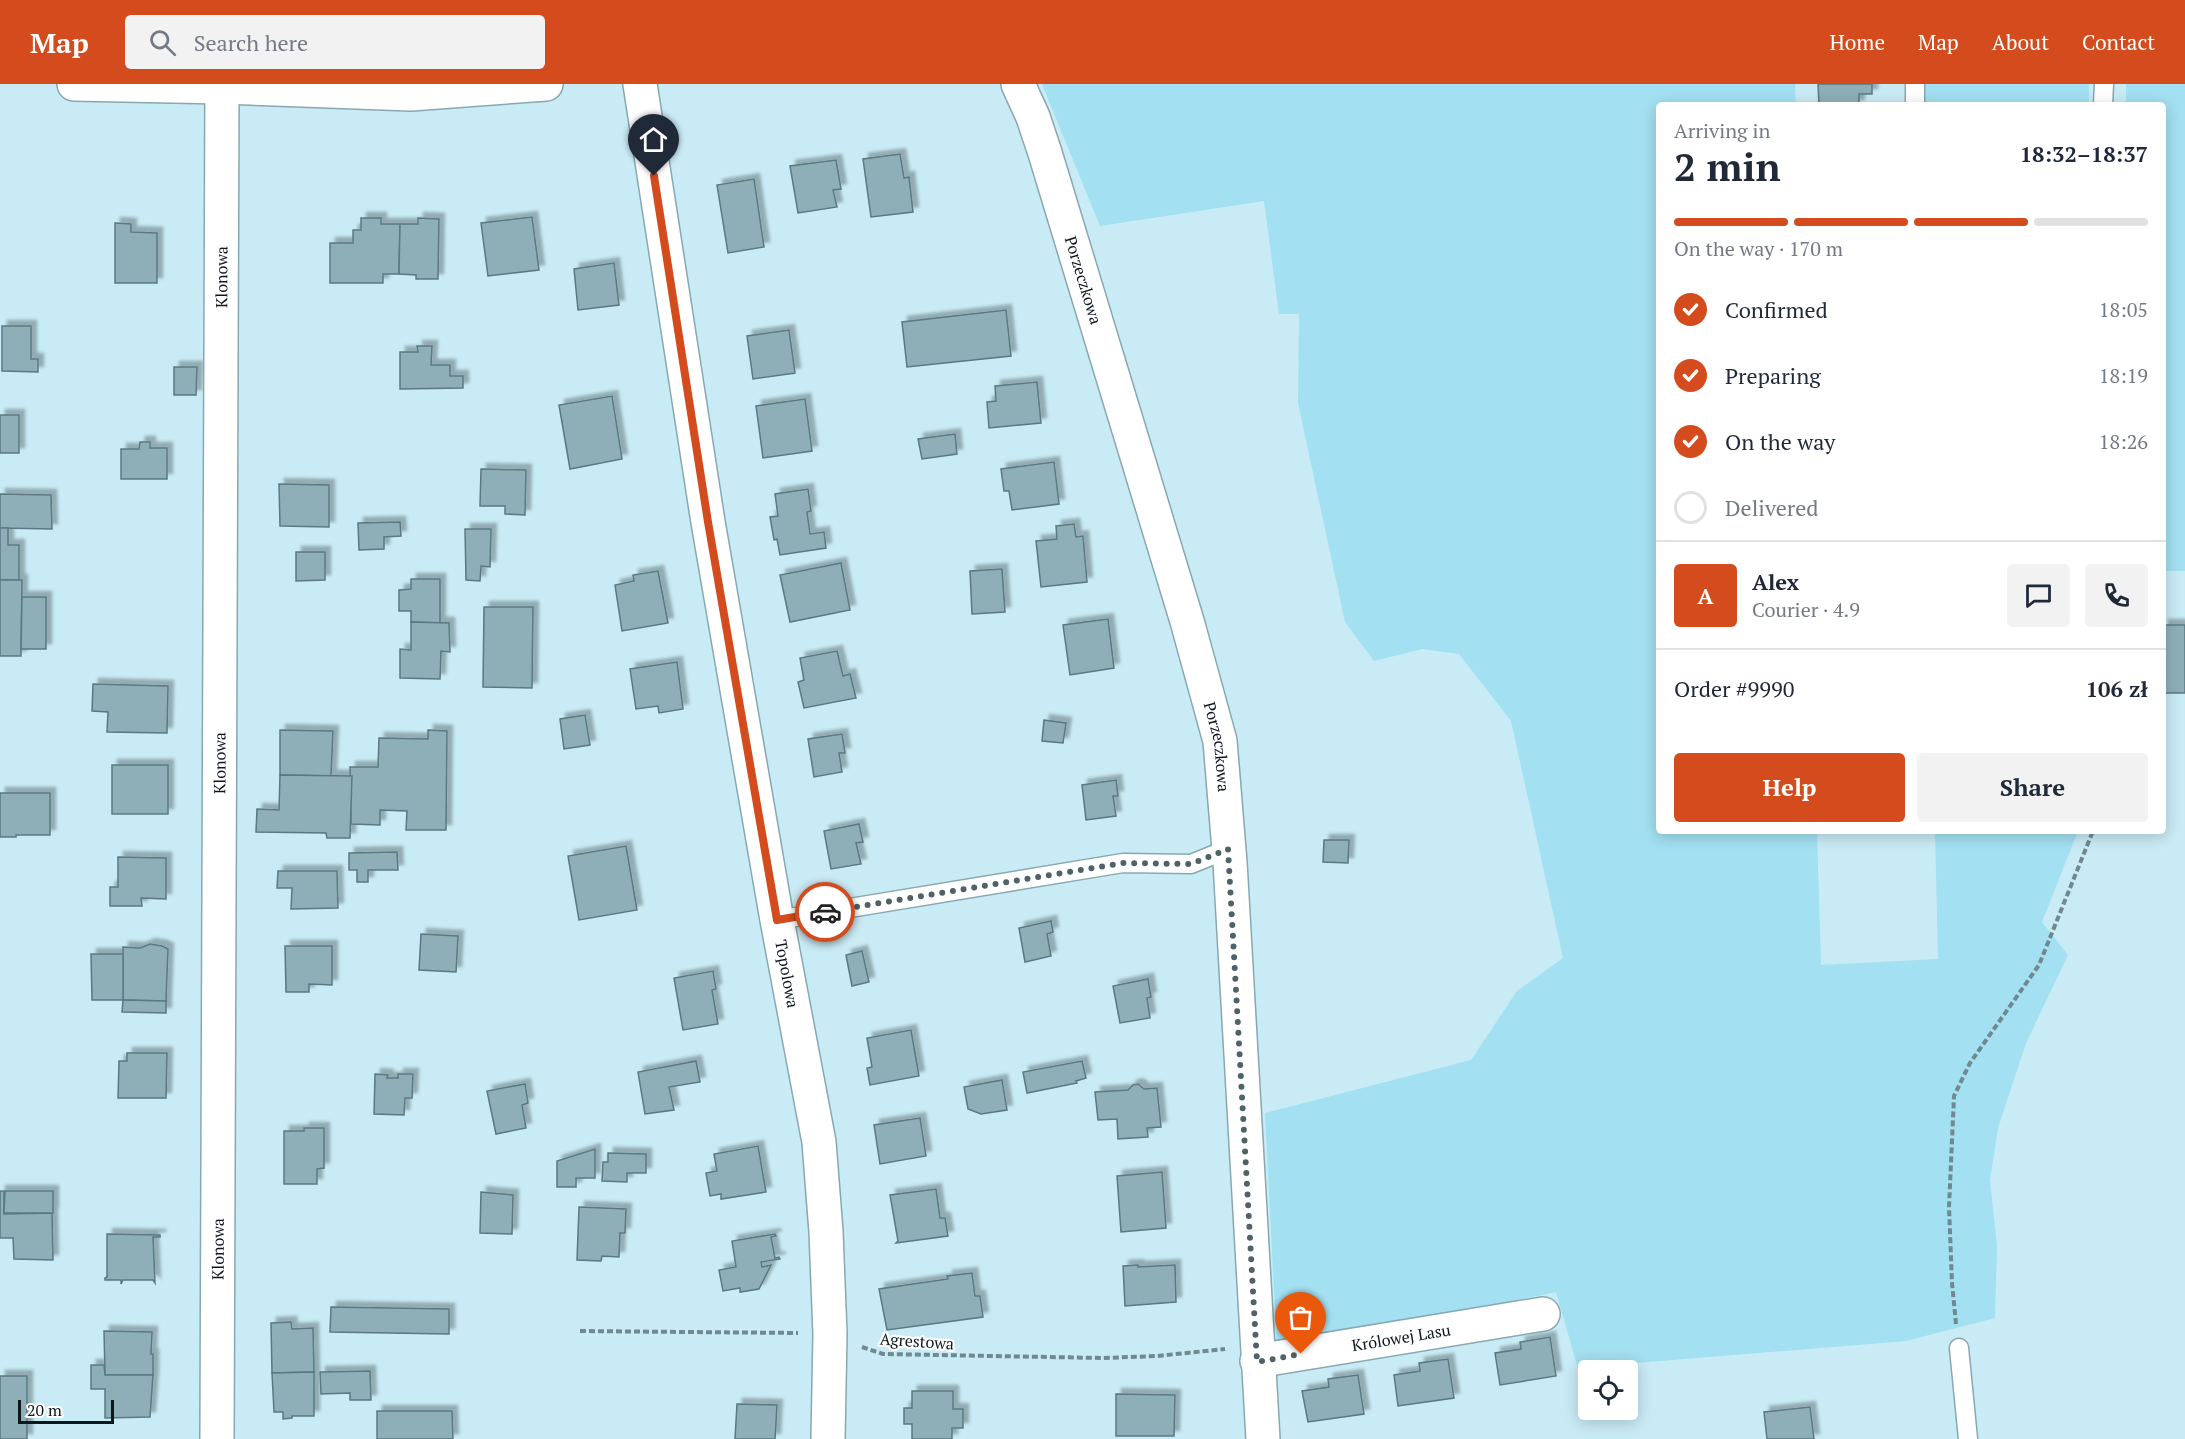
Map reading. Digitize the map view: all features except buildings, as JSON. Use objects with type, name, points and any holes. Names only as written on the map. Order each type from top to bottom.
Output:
[{"type":"street","points":[[74,84],[411,94],[546,84]]},
{"type":"street","name":"Topolowa","points":[[640,84],[708,522],[777,920],[819,1142],[826,1232],[830,1334],[828,1439]]},
{"type":"street","name":"Porzeczkowa","points":[[1018,84],[1046,153],[1209,696],[1220,741],[1263,1439]]},
{"type":"street","name":"Klonowa","points":[[217,1439],[222,87]]},
{"type":"street","name":"Królowej Lasu","points":[[1257,1354],[1543,1314]]},
{"type":"lane","points":[[1915,84],[1915,102]]},
{"type":"lane","points":[[2103,102],[2104,84]]},
{"type":"lane","points":[[777,920],[1123,863],[1191,864],[1228,849]]},
{"type":"lane","points":[[1959,1348],[1968,1439]]},
{"type":"path","points":[[1959,1348],[1952,1284],[1949,1207],[1954,1096],[1970,1063],[2039,965],[2092,834]]},
{"type":"path","name":"Agrestowa","points":[[580,1331],[830,1334],[851,1344],[883,1354],[938,1356],[1136,1357],[1257,1354]]},
{"type":"shaded area","points":[[1042,84],[1795,84],[1796,102],[1656,102],[1656,834],[1817,834],[1821,965],[1938,959],[1935,834],[2077,834],[2042,922],[2068,955],[2026,1043],[1998,1128],[1990,1180],[1997,1247],[1995,1318],[1906,1341],[1638,1363],[1638,1360],[1578,1360],[1578,1369],[1556,1292],[1277,1350],[1265,1113],[1471,1060],[1517,991],[1563,958],[1511,721],[1459,654],[1422,649],[1374,661],[1345,622],[1298,403],[1299,314],[1279,314],[1264,201],[1100,226]]},
{"type":"shaded area","points":[[1921,84],[2089,84],[2089,102],[1921,102]]},
{"type":"shaded area","points":[[2126,84],[2185,84],[2185,571],[2166,571],[2166,102],[2126,102]]},
{"type":"way so far","points":[[825,912],[1123,863],[1191,864],[1228,849],[1257,1362],[1301,1354]]},
{"type":"route","points":[[654,176],[708,522],[777,920],[825,912]]}]
